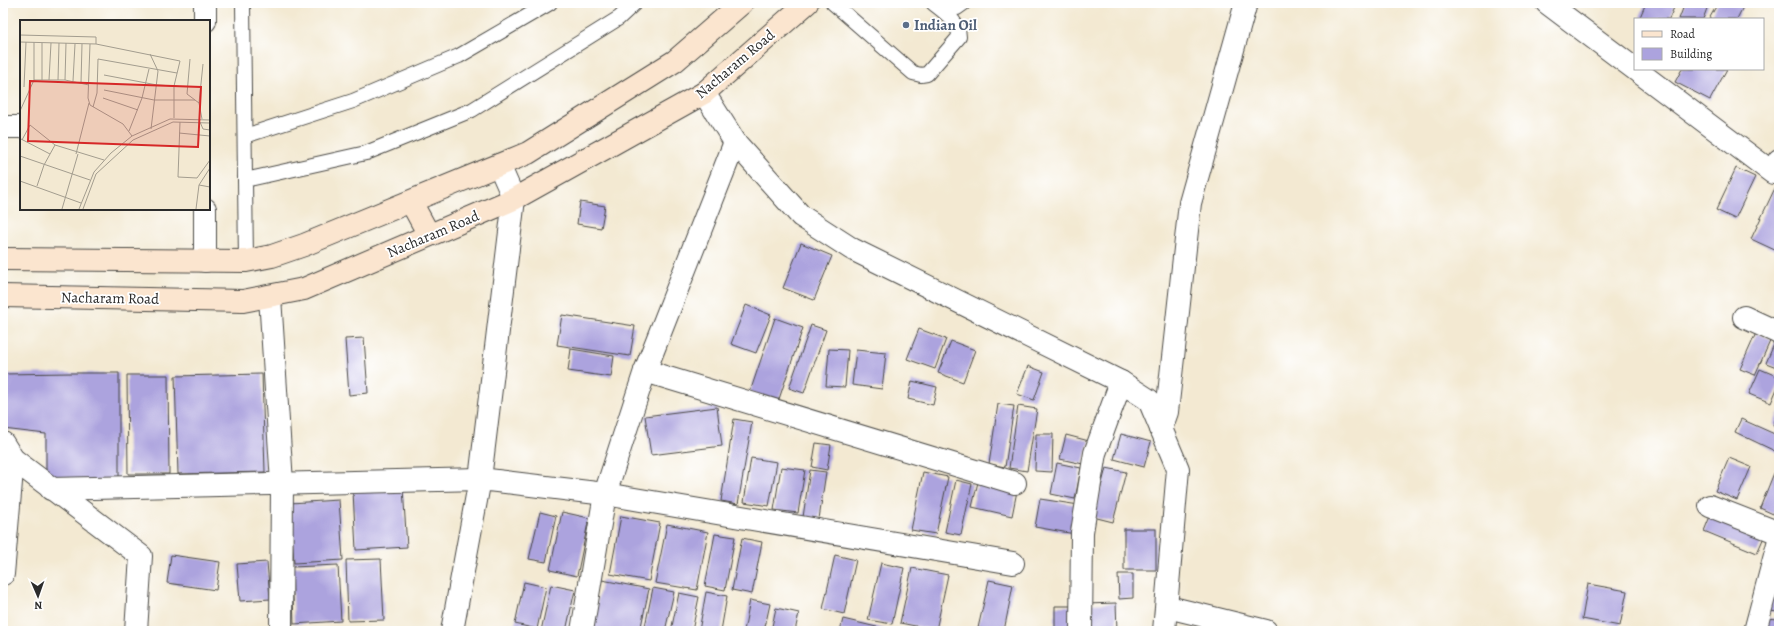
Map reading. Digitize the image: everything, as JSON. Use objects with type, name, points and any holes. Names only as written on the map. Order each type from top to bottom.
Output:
[{"type":"main road","points":[[3,259],[246,261],[272,256],[304,245],[528,153],[675,61],[742,3]]},
{"type":"main road","name":"Nacharam Road","points":[[3,296],[243,301],[270,297],[304,289],[514,199],[704,93],[807,3]]},
{"type":"main road","points":[[411,202],[429,235]]},
{"type":"street","points":[[204,3],[205,20]]},
{"type":"street","points":[[1161,429],[1167,412],[1190,203],[1246,3]]},
{"type":"street","points":[[1546,3],[1634,67]]},
{"type":"street","points":[[1639,70],[1777,170]]},
{"type":"street","points":[[704,93],[735,142],[801,216],[852,249],[1121,382],[1149,400],[1178,469],[1168,607],[1164,631]]},
{"type":"street","points":[[3,127],[20,127]]},
{"type":"street","points":[[582,631],[605,494],[646,370],[735,142]]},
{"type":"street","points":[[452,631],[480,478],[514,199],[499,166]]},
{"type":"street","points":[[205,210],[205,261]]},
{"type":"street","points":[[270,297],[282,483],[281,631]]},
{"type":"street","points":[[1744,317],[1779,333]]},
{"type":"street","points":[[646,370],[1015,483]]},
{"type":"street","points":[[1081,631],[1082,532],[1094,453],[1121,382]]},
{"type":"street","points":[[8,451],[51,489],[141,556],[136,631]]},
{"type":"street","points":[[3,574],[8,451]]},
{"type":"street","points":[[51,489],[480,478],[605,494],[1013,562]]},
{"type":"street","points":[[1710,506],[1779,541],[1755,631]]},
{"type":"street","points":[[1168,607],[1256,630]]},
{"type":"lane","points":[[244,3],[246,261]]},
{"type":"lane","points":[[245,136],[353,101],[459,56],[550,3]]},
{"type":"lane","points":[[245,180],[366,153],[472,110],[619,18],[635,3]]},
{"type":"lane","points":[[833,3],[913,73],[921,75],[927,74],[959,37],[959,30],[956,24],[933,3]]},
{"type":"lane","points":[[945,3],[957,8],[964,3]]},
{"type":"building","points":[[1646,3],[1676,3],[1669,18],[1640,17]]},
{"type":"building","points":[[1685,3],[1709,3],[1703,18],[1679,18]]},
{"type":"building","points":[[1718,3],[1745,3],[1738,18],[1710,18]]},
{"type":"building","points":[[1681,70],[1726,70],[1710,100],[1675,82]]},
{"type":"building","points":[[1736,168],[1755,177],[1735,219],[1716,210]]},
{"type":"building","points":[[1775,188],[1779,190],[1779,252],[1751,239]]},
{"type":"building","points":[[580,202],[605,206],[601,228],[577,224]]},
{"type":"building","points":[[801,243],[832,256],[814,300],[783,288]]},
{"type":"building","points":[[746,305],[771,315],[756,353],[731,344]]},
{"type":"building","points":[[562,315],[635,326],[630,356],[557,345]]},
{"type":"building","points":[[775,318],[803,328],[778,402],[750,392]]},
{"type":"building","points":[[811,325],[826,330],[804,393],[789,388]]},
{"type":"building","points":[[919,329],[946,339],[935,369],[907,359]]},
{"type":"building","points":[[1756,333],[1771,339],[1755,375],[1740,369]]},
{"type":"building","points":[[364,338],[368,393],[349,395],[345,339]]},
{"type":"building","points":[[951,341],[975,350],[963,382],[938,373]]},
{"type":"building","points":[[1775,342],[1779,343],[1779,368],[1766,363]]},
{"type":"building","points":[[571,349],[614,356],[611,377],[568,371]]},
{"type":"building","points":[[829,349],[848,350],[845,387],[826,386]]},
{"type":"building","points":[[856,350],[886,353],[882,389],[852,385]]},
{"type":"building","points":[[1028,366],[1044,372],[1034,400],[1017,394]]},
{"type":"building","points":[[1760,369],[1779,377],[1779,384],[1771,403],[1749,394]]},
{"type":"building","points":[[119,373],[119,481],[46,482],[46,434],[3,429],[3,374]]},
{"type":"building","points":[[262,374],[265,472],[178,474],[175,376]]},
{"type":"building","points":[[127,375],[168,375],[169,474],[128,474]]},
{"type":"building","points":[[912,381],[937,387],[933,405],[908,399]]},
{"type":"building","points":[[998,404],[1014,406],[1005,467],[989,464]]},
{"type":"building","points":[[1018,406],[1037,409],[1027,471],[1009,468]]},
{"type":"building","points":[[717,407],[722,446],[651,455],[645,416]]},
{"type":"building","points":[[1779,412],[1779,428],[1773,425]]},
{"type":"building","points":[[734,419],[752,422],[738,504],[721,501]]},
{"type":"building","points":[[1741,419],[1779,436],[1779,453],[1735,432]]},
{"type":"building","points":[[1036,434],[1053,434],[1052,472],[1035,471]]},
{"type":"building","points":[[1121,434],[1151,442],[1144,467],[1114,459]]},
{"type":"building","points":[[1066,435],[1089,441],[1083,464],[1060,459]]},
{"type":"building","points":[[816,443],[831,445],[827,470],[812,467]]},
{"type":"building","points":[[751,458],[777,462],[769,506],[744,502]]},
{"type":"building","points":[[1729,458],[1751,467],[1737,500],[1715,491]]},
{"type":"building","points":[[1057,463],[1081,468],[1075,499],[1051,494]]},
{"type":"building","points":[[781,467],[805,470],[798,513],[774,510]]},
{"type":"building","points":[[1106,468],[1126,472],[1113,522],[1093,517]]},
{"type":"building","points":[[810,470],[826,472],[819,519],[803,517]]},
{"type":"building","points":[[923,472],[948,477],[936,534],[911,530]]},
{"type":"building","points":[[1774,473],[1779,475],[1779,499],[1773,514],[1760,508]]},
{"type":"building","points":[[956,480],[972,484],[961,535],[945,532]]},
{"type":"building","points":[[978,482],[1017,491],[1012,516],[972,507]]},
{"type":"building","points":[[403,488],[407,547],[356,550],[353,491]]},
{"type":"building","points":[[1040,499],[1079,505],[1075,534],[1035,527]]},
{"type":"building","points":[[339,500],[343,560],[294,563],[290,503]]},
{"type":"building","points":[[540,512],[556,516],[546,562],[529,559]]},
{"type":"building","points":[[562,512],[589,518],[577,576],[550,570]]},
{"type":"building","points":[[1711,514],[1764,537],[1757,553],[1704,531]]},
{"type":"building","points":[[621,516],[660,523],[649,581],[610,574]]},
{"type":"building","points":[[667,524],[708,532],[697,590],[655,583]]},
{"type":"building","points":[[1124,529],[1156,529],[1156,570],[1124,570]]},
{"type":"building","points":[[715,534],[735,537],[725,590],[705,586]]},
{"type":"building","points":[[742,538],[762,542],[752,594],[732,590]]},
{"type":"building","points":[[171,555],[220,562],[216,590],[167,583]]},
{"type":"building","points":[[835,555],[856,560],[844,614],[823,609]]},
{"type":"building","points":[[381,559],[384,620],[348,621],[346,560]]},
{"type":"building","points":[[267,562],[270,599],[240,601],[237,564]]},
{"type":"building","points":[[881,563],[904,568],[892,624],[868,620]]},
{"type":"building","points":[[338,565],[341,621],[294,624],[292,567]]},
{"type":"building","points":[[912,568],[948,575],[936,630],[900,623]]},
{"type":"building","points":[[1118,574],[1133,574],[1133,598],[1119,599]]},
{"type":"building","points":[[602,580],[649,589],[640,631],[591,631]]},
{"type":"building","points":[[989,580],[1013,585],[1004,631],[978,628]]},
{"type":"building","points":[[524,582],[546,587],[537,629],[515,624]]},
{"type":"building","points":[[1588,584],[1627,591],[1620,626],[1582,619]]},
{"type":"building","points":[[551,585],[575,590],[566,631],[541,631]]},
{"type":"building","points":[[1771,586],[1779,588],[1779,612],[1767,611]]},
{"type":"building","points":[[653,588],[674,592],[665,631],[644,631]]},
{"type":"building","points":[[706,592],[727,596],[721,631],[699,631]]},
{"type":"building","points":[[679,593],[699,597],[692,631],[671,631]]},
{"type":"building","points":[[750,600],[770,604],[764,631],[744,631]]},
{"type":"building","points":[[1116,603],[1117,631],[1087,631],[1086,604]]},
{"type":"building","points":[[1055,606],[1076,606],[1076,630],[1055,629]]},
{"type":"building","points":[[776,608],[799,613],[795,631],[771,631]]},
{"type":"building","points":[[1765,618],[1779,619],[1779,631],[1764,631]]},
{"type":"building","points":[[843,619],[889,630],[889,631],[840,631]]},
{"type":"place","name":"Indian Oil","points":[[906,25]]}]
